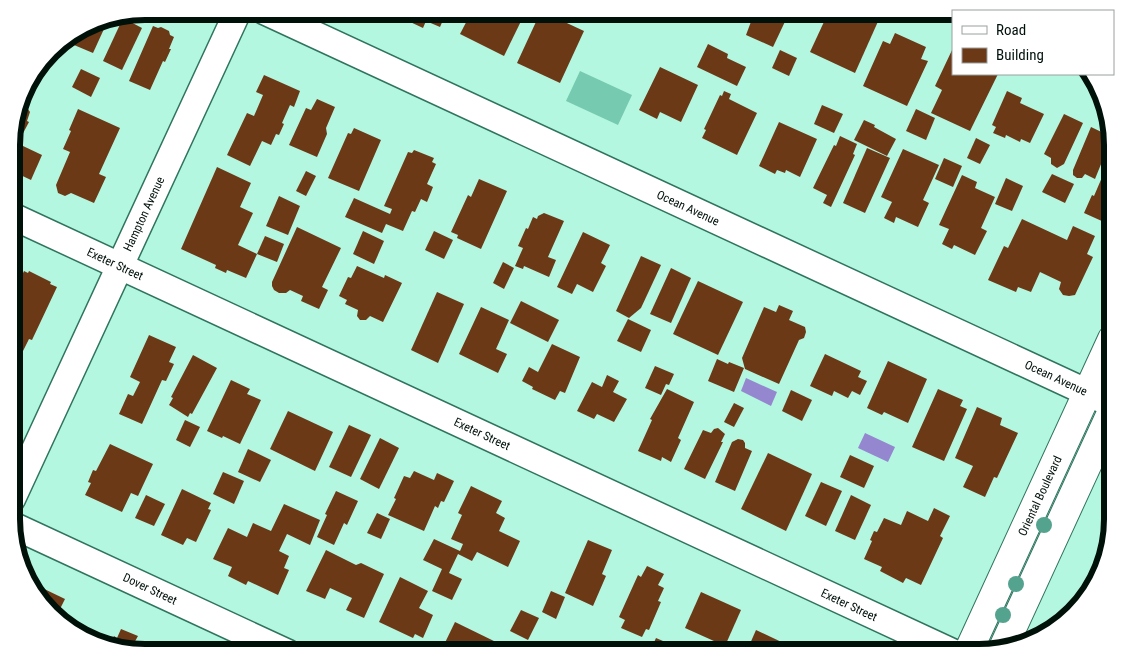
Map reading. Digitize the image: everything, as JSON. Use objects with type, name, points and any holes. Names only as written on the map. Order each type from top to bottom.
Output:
[{"type":"street","name":"Hampton Avenue","points":[[20,482],[234,20]]},
{"type":"street","name":"Ocean Avenue","points":[[283,20],[1104,400]]},
{"type":"street","name":"Exeter Street","points":[[20,220],[935,644]]},
{"type":"street","name":"Oriental Boulevard","points":[[972,644],[1104,357]]},
{"type":"street","points":[[1006,641],[1104,428]]},
{"type":"street","name":"Dover Street","points":[[21,529],[269,644]]},
{"type":"green space","points":[[580,71],[632,95],[618,125],[566,101]]},
{"type":"shaded area","points":[[746,378],[777,392],[771,406],[741,391]]},
{"type":"shaded area","points":[[865,433],[895,447],[888,462],[858,448]]},
{"type":"building","points":[[406,20],[443,20],[440,27],[426,21],[423,28]]},
{"type":"building","points":[[467,20],[522,20],[504,56],[460,34]]},
{"type":"building","points":[[537,20],[560,20],[584,31],[560,83],[517,63]]},
{"type":"building","points":[[752,20],[786,20],[773,47],[746,35]]},
{"type":"building","points":[[825,20],[879,20],[855,73],[810,52]]},
{"type":"building","points":[[129,21],[142,28],[122,70],[103,61],[121,22]]},
{"type":"building","points":[[153,26],[169,31],[170,35],[174,37],[169,49],[171,49],[165,62],[163,61],[150,90],[129,81]]},
{"type":"building","points":[[105,27],[93,53],[74,45],[82,37]]},
{"type":"building","points":[[895,33],[926,47],[921,59],[928,61],[907,106],[863,86],[883,41],[890,44]]},
{"type":"building","points":[[708,44],[728,54],[727,58],[746,67],[737,86],[697,67]]},
{"type":"building","points":[[780,50],[797,58],[789,76],[772,68]]},
{"type":"building","points":[[952,50],[952,75],[998,75],[970,131],[931,113],[942,90],[935,86]]},
{"type":"building","points":[[660,67],[698,85],[681,122],[660,112],[657,119],[639,110]]},
{"type":"building","points":[[81,69],[100,78],[91,97],[72,87]]},
{"type":"building","points":[[264,75],[300,91],[294,107],[290,105],[279,135],[276,134],[271,145],[262,141],[250,166],[227,155],[247,113],[254,116],[263,95],[256,92]]},
{"type":"building","points":[[724,91],[731,94],[729,99],[757,113],[737,155],[702,138],[706,130],[704,129],[720,95],[722,96]]},
{"type":"building","points":[[1007,91],[1022,98],[1020,103],[1044,114],[1030,143],[1021,139],[1020,142],[1006,135],[1005,138],[993,133],[996,127],[992,125]]},
{"type":"building","points":[[317,99],[335,107],[326,128],[327,134],[317,157],[289,145],[306,108],[311,110]]},
{"type":"building","points":[[822,105],[843,114],[834,133],[814,124]]},
{"type":"building","points":[[26,108],[30,112],[27,121],[29,122],[20,138],[22,120]]},
{"type":"building","points":[[78,109],[120,128],[99,174],[106,177],[94,203],[71,193],[65,196],[58,193],[56,185],[70,152],[63,149]]},
{"type":"building","points":[[916,109],[935,118],[926,140],[906,131]]},
{"type":"building","points":[[1064,114],[1083,123],[1064,164],[1057,168],[1051,164],[1051,158],[1044,154]]},
{"type":"building","points":[[864,120],[896,139],[887,156],[854,140]]},
{"type":"building","points":[[779,122],[817,139],[800,177],[786,170],[785,173],[777,170],[775,174],[759,166]]},
{"type":"building","points":[[1091,127],[1104,133],[1104,157],[1095,179],[1085,174],[1082,178],[1077,178],[1073,175],[1073,170]]},
{"type":"building","points":[[354,128],[381,140],[359,191],[328,178],[348,133],[351,134]]},
{"type":"building","points":[[840,136],[857,144],[853,154],[855,155],[831,207],[823,203],[827,195],[813,188]]},
{"type":"building","points":[[976,138],[990,145],[980,164],[967,158]]},
{"type":"building","points":[[23,146],[42,155],[31,180],[20,175],[20,153]]},
{"type":"building","points":[[867,148],[890,158],[865,213],[843,203]]},
{"type":"building","points":[[903,149],[939,165],[923,200],[929,203],[918,227],[896,217],[894,223],[884,218],[892,202],[881,197]]},
{"type":"building","points":[[414,150],[434,158],[432,162],[436,164],[427,184],[433,187],[427,202],[421,199],[415,212],[412,211],[403,231],[386,224],[382,233],[345,217],[354,198],[390,214],[392,209],[384,206],[408,152],[412,153]]},
{"type":"building","points":[[944,158],[962,166],[953,187],[935,179]]},
{"type":"building","points":[[217,167],[251,183],[240,207],[253,213],[238,245],[257,254],[246,278],[227,270],[226,273],[215,268],[216,265],[181,249]]},
{"type":"building","points":[[306,171],[316,176],[306,196],[296,191]]},
{"type":"building","points":[[1104,173],[1104,222],[1084,213],[1092,195],[1094,196]]},
{"type":"building","points":[[1052,174],[1074,184],[1065,203],[1042,192]]},
{"type":"building","points":[[962,175],[977,182],[975,188],[995,197],[981,228],[987,231],[975,255],[954,245],[952,249],[942,244],[949,229],[939,225]]},
{"type":"building","points":[[1006,178],[1023,186],[1012,211],[995,204]]},
{"type":"building","points":[[479,179],[507,191],[481,249],[457,238],[458,235],[451,232],[468,195],[471,197]]},
{"type":"building","points":[[279,196],[300,206],[288,235],[266,226]]},
{"type":"building","points":[[544,213],[564,221],[548,257],[556,260],[549,277],[524,266],[523,269],[515,266],[523,248],[518,246],[526,228],[528,229],[533,217],[537,219],[538,216]]},
{"type":"building","points":[[1022,219],[1067,240],[1073,226],[1095,236],[1087,254],[1093,257],[1075,295],[1063,295],[1059,289],[1061,282],[1040,272],[1031,292],[1018,287],[1016,292],[988,280],[1004,246],[1008,248]]},
{"type":"building","points":[[297,227],[341,248],[322,287],[328,290],[319,309],[301,301],[303,296],[290,290],[286,293],[279,293],[272,286],[272,282]]},
{"type":"building","points":[[363,231],[384,241],[374,264],[353,254]]},
{"type":"building","points":[[434,231],[453,240],[444,259],[425,250]]},
{"type":"building","points":[[583,232],[610,245],[601,263],[606,266],[593,292],[577,284],[572,294],[557,287]]},
{"type":"building","points":[[265,236],[284,244],[277,262],[257,254]]},
{"type":"building","points":[[641,256],[661,265],[641,308],[629,318],[616,311]]},
{"type":"building","points":[[503,262],[514,268],[504,289],[493,283]]},
{"type":"building","points":[[357,266],[384,278],[385,275],[402,283],[383,322],[370,316],[366,320],[360,320],[357,316],[358,310],[345,304],[347,300],[339,296],[348,277],[351,278]]},
{"type":"building","points":[[671,268],[691,278],[671,323],[650,314]]},
{"type":"building","points":[[24,271],[28,273],[29,271],[57,287],[32,340],[29,339],[23,351],[20,352],[20,279]]},
{"type":"building","points":[[698,281],[743,302],[718,355],[673,334]]},
{"type":"building","points":[[437,292],[464,304],[438,363],[411,350]]},
{"type":"building","points":[[521,301],[559,320],[548,342],[510,323]]},
{"type":"building","points":[[779,305],[793,311],[789,320],[805,327],[806,332],[804,338],[799,340],[779,384],[745,369],[742,358],[764,307],[776,312]]},
{"type":"building","points":[[481,307],[509,320],[496,349],[507,354],[498,373],[459,354]]},
{"type":"building","points":[[628,319],[651,330],[641,352],[617,341]]},
{"type":"building","points":[[149,335],[176,347],[169,362],[174,364],[166,381],[162,380],[142,424],[119,414],[128,394],[133,396],[140,382],[130,377]]},
{"type":"building","points":[[552,344],[580,357],[565,393],[560,391],[555,400],[532,389],[533,387],[522,381],[529,367],[538,372]]},
{"type":"building","points":[[825,354],[861,371],[858,377],[867,381],[860,395],[852,391],[848,398],[834,391],[832,396],[810,386]]},
{"type":"building","points":[[193,355],[217,368],[192,414],[190,413],[188,417],[169,405],[173,398],[171,397]]},
{"type":"building","points":[[717,359],[744,368],[734,392],[708,381]]},
{"type":"building","points":[[888,361],[927,379],[908,423],[884,412],[882,415],[867,408]]},
{"type":"building","points":[[655,366],[674,374],[669,385],[666,384],[661,395],[645,388]]},
{"type":"building","points":[[607,375],[619,381],[613,392],[627,399],[614,422],[597,414],[594,419],[577,411],[592,382],[602,387]]},
{"type":"building","points":[[231,380],[250,389],[247,394],[261,400],[240,444],[207,431]]},
{"type":"building","points":[[667,389],[694,402],[678,438],[681,440],[671,462],[662,457],[661,461],[638,451],[652,420],[650,419]]},
{"type":"building","points":[[938,389],[963,400],[960,406],[967,409],[944,461],[912,447]]},
{"type":"building","points":[[791,390],[812,400],[802,421],[782,411]]},
{"type":"building","points":[[734,403],[744,408],[734,427],[724,422]]},
{"type":"building","points":[[977,407],[1002,418],[1000,425],[1018,433],[997,478],[994,477],[985,497],[963,487],[973,466],[955,458]]},
{"type":"building","points":[[288,411],[333,432],[315,471],[270,449]]},
{"type":"building","points":[[185,420],[200,427],[190,447],[176,440]]},
{"type":"building","points":[[349,425],[371,435],[351,477],[329,467]]},
{"type":"building","points":[[718,428],[725,434],[721,442],[723,442],[705,479],[684,469],[703,430],[711,433],[714,429]]},
{"type":"building","points":[[380,438],[399,448],[379,489],[360,479]]},
{"type":"building","points":[[738,439],[743,440],[745,448],[752,451],[735,491],[715,482],[732,442]]},
{"type":"building","points":[[110,444],[153,464],[138,496],[131,493],[122,512],[85,495],[91,483],[88,482],[93,470],[96,471]]},
{"type":"building","points":[[248,449],[271,460],[260,482],[238,472]]},
{"type":"building","points":[[768,453],[812,474],[786,531],[741,509]]},
{"type":"building","points":[[850,455],[874,466],[864,488],[840,477]]},
{"type":"building","points":[[414,471],[434,480],[437,473],[454,481],[444,502],[441,501],[438,508],[435,506],[424,531],[388,515],[404,476],[410,478]]},
{"type":"building","points":[[223,472],[244,481],[234,504],[213,494]]},
{"type":"building","points":[[821,482],[842,491],[826,526],[805,516]]},
{"type":"building","points":[[471,486],[502,501],[496,513],[505,518],[499,531],[520,541],[508,567],[477,552],[472,561],[458,554],[449,573],[462,579],[452,600],[432,591],[442,569],[423,560],[434,539],[460,551],[463,544],[451,539],[462,515],[458,513]]},
{"type":"building","points":[[182,489],[211,503],[208,509],[211,510],[196,542],[187,538],[183,545],[161,535]]},
{"type":"building","points":[[336,491],[358,501],[347,525],[344,523],[334,545],[317,537]]},
{"type":"building","points":[[146,495],[165,504],[154,526],[135,518]]},
{"type":"building","points":[[851,495],[871,505],[855,540],[835,531]]},
{"type":"building","points":[[284,504],[320,520],[310,545],[287,534],[279,551],[289,556],[284,568],[289,570],[278,595],[248,581],[246,585],[228,576],[232,567],[213,559],[228,528],[247,537],[253,523],[271,531]]},
{"type":"building","points":[[934,508],[950,516],[940,536],[943,538],[921,585],[906,578],[903,583],[880,571],[882,567],[864,559],[874,531],[877,532],[884,518],[901,525],[907,511],[928,521]]},
{"type":"building","points":[[377,513],[390,519],[381,539],[367,533]]},
{"type":"building","points":[[588,540],[612,550],[602,574],[606,576],[593,606],[565,593]]},
{"type":"building","points":[[326,550],[356,565],[361,563],[384,574],[364,618],[346,610],[352,598],[330,588],[325,599],[306,591]]},
{"type":"building","points":[[647,566],[664,574],[658,585],[664,588],[658,601],[661,602],[649,630],[646,629],[642,637],[621,628],[625,620],[619,617],[638,575],[641,577]]},
{"type":"building","points":[[400,577],[428,591],[419,608],[433,615],[423,638],[415,634],[413,638],[379,622]]},
{"type":"building","points":[[40,587],[65,599],[60,610]]},
{"type":"building","points":[[551,591],[565,597],[556,619],[542,612]]},
{"type":"building","points":[[701,592],[741,610],[726,644],[721,644],[685,628]]},
{"type":"building","points":[[521,610],[539,618],[528,640],[510,631]]},
{"type":"building","points":[[455,622],[498,643],[498,644],[444,644]]},
{"type":"building","points":[[121,629],[138,636],[134,643],[112,640],[114,636],[117,638]]},
{"type":"building","points":[[756,630],[786,644],[750,644]]},
{"type":"building","points":[[656,638],[670,644],[653,644]]}]
